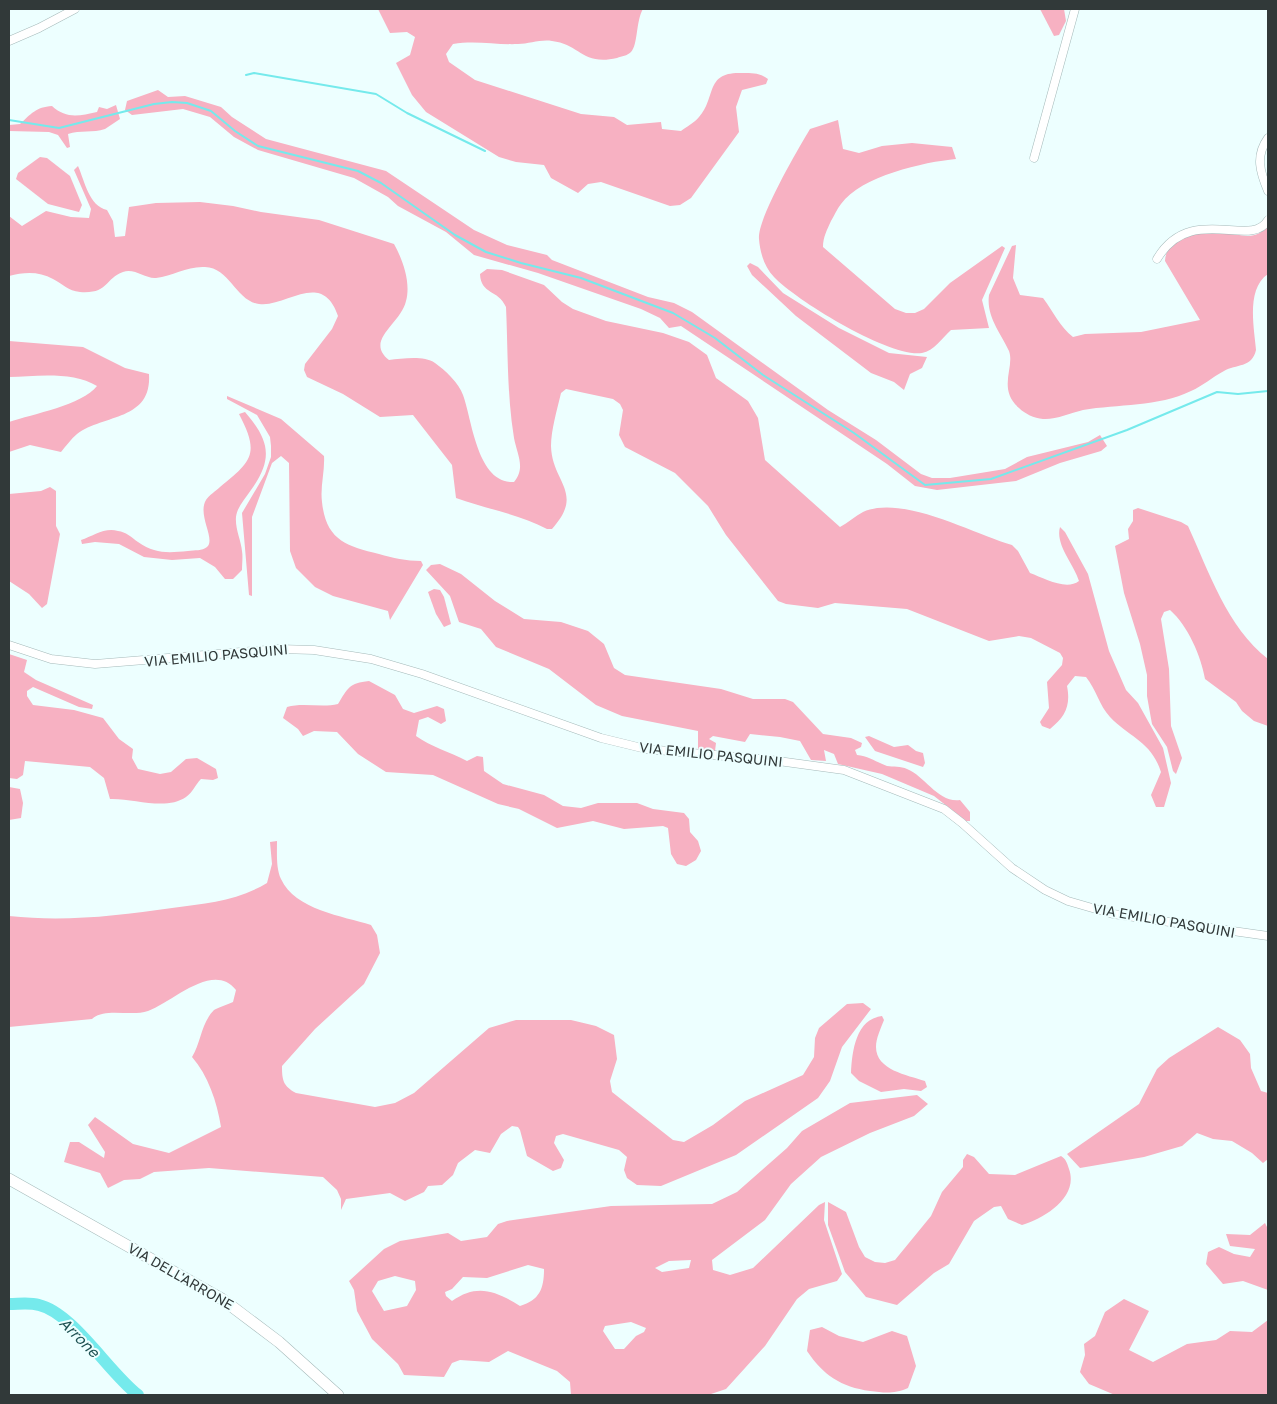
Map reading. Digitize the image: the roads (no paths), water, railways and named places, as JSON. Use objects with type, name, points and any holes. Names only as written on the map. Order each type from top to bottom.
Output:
[{"type":"street","points":[[9,41],[75,9]]},
{"type":"street","points":[[1034,158],[1075,9]]},
{"type":"street","points":[[1268,138],[1262,149],[1260,168],[1268,191]]},
{"type":"street","points":[[1157,259],[1166,245],[1182,234],[1223,228],[1254,231],[1263,227],[1268,220]]},
{"type":"street","name":"VIA EMILIO PASQUINI","points":[[9,645],[51,659],[95,664],[279,649],[314,650],[372,659],[422,674],[601,738],[646,749],[772,760],[844,770],[944,810],[962,823],[1012,868],[1045,890],[1068,901],[1113,914],[1268,936]]},
{"type":"street","name":"VIA DELL'ARRONE","points":[[9,1179],[222,1299],[285,1346],[338,1395]]},
{"type":"waterway","points":[[246,75],[254,73],[376,94],[407,113],[485,151]]},
{"type":"waterway","points":[[9,120],[59,128],[154,104],[172,102],[187,103],[211,111],[235,131],[258,146],[358,171],[381,183],[455,235],[486,252],[581,278],[673,313],[715,338],[763,375],[854,433],[925,485],[991,479],[1127,430],[1217,392],[1238,394],[1268,391]]},
{"type":"waterway","name":"Arrone","points":[[9,1304],[28,1303],[39,1305],[52,1310],[65,1319],[138,1395]]}]
